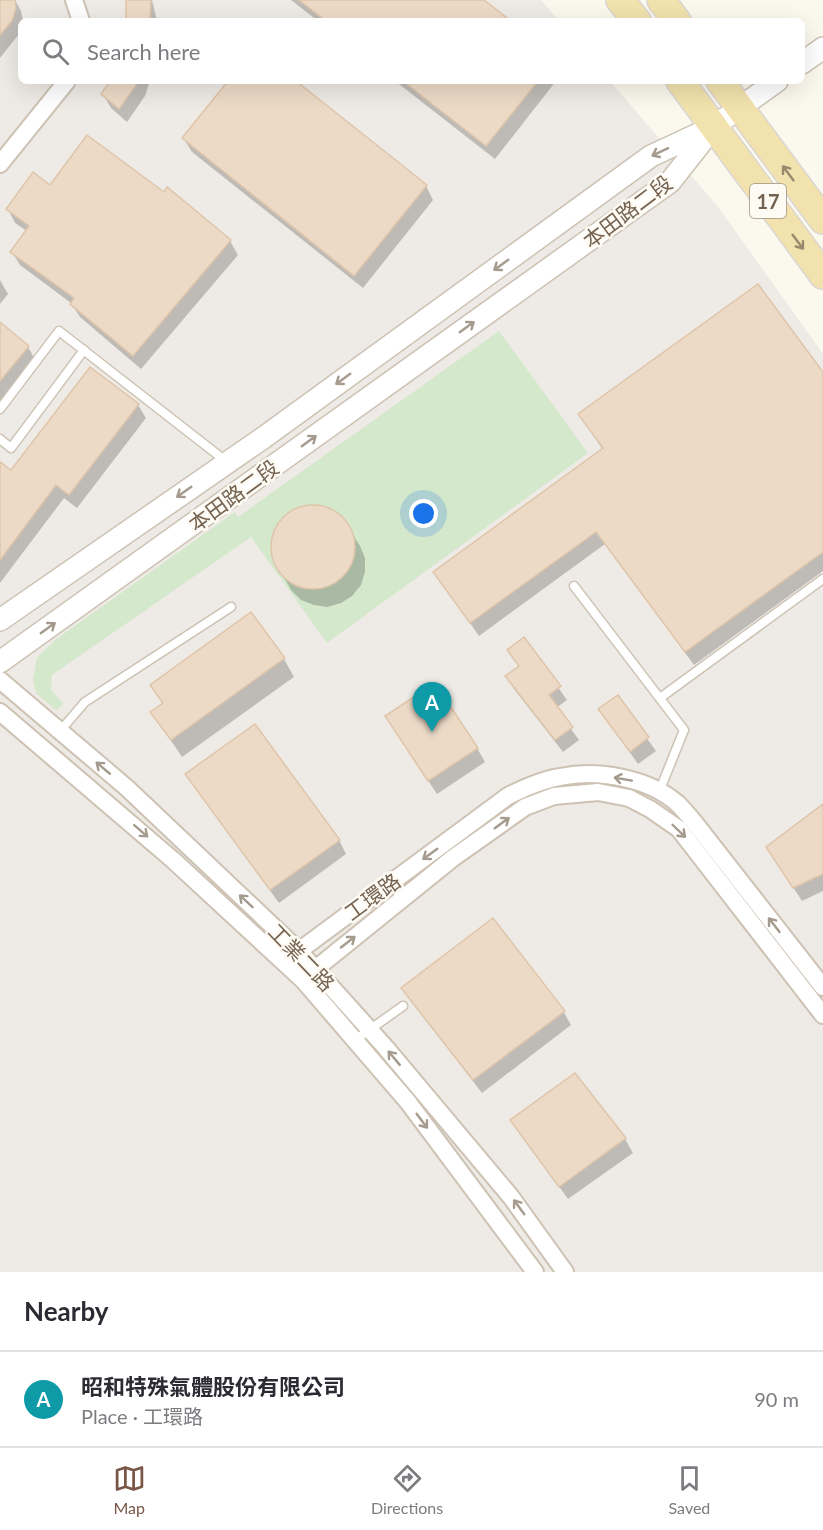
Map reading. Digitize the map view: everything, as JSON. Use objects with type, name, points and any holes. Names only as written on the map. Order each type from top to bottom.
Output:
[{"type":"main road","points":[[620,0],[635,18]]},
{"type":"main road","points":[[661,0],[675,18]]},
{"type":"main road","name":"17","points":[[682,84],[823,275]]},
{"type":"main road","name":"17","points":[[722,84],[823,220]]},
{"type":"street","points":[[74,0],[80,18]]},
{"type":"street","points":[[805,61],[823,48]]},
{"type":"street","points":[[0,164],[65,84]]},
{"type":"street","points":[[713,127],[773,84]]},
{"type":"street","name":"本田路二段","points":[[0,620],[227,462],[651,156],[713,127]]},
{"type":"street","name":"本田路二段","points":[[0,662],[670,182],[713,127]]},
{"type":"street","name":"工業二路","points":[[0,680],[127,788],[299,951],[309,975],[355,1040],[408,1102],[535,1272]]},
{"type":"street","name":"工業二路","points":[[0,712],[169,856],[284,962],[309,975],[369,1030],[511,1197],[565,1272]]},
{"type":"street","name":"工環路","points":[[284,962],[508,796],[532,784],[560,776],[587,774],[637,781],[678,804],[694,822],[788,956],[823,1015]]},
{"type":"street","name":"工環路","points":[[309,975],[471,845],[525,807],[554,796],[598,792],[629,798],[679,829],[788,956],[823,987]]},
{"type":"street","points":[[650,809],[659,792]]},
{"type":"street","points":[[460,831],[471,845]]},
{"type":"street","points":[[169,856],[184,842]]},
{"type":"street","points":[[520,1252],[541,1239]]},
{"type":"lane","points":[[0,409],[59,331],[227,462]]},
{"type":"lane","points":[[0,439],[11,448],[84,350]]},
{"type":"lane","points":[[660,698],[823,579]]},
{"type":"lane","points":[[574,586],[684,730],[659,792]]},
{"type":"lane","points":[[60,731],[85,702],[231,608]]},
{"type":"lane","points":[[355,1040],[403,1006]]},
{"type":"shaded area","points":[[0,0],[541,0],[556,18],[18,18],[18,84],[613,84],[718,207],[823,354],[823,1272],[0,1272]]},
{"type":"green space","points":[[499,331],[588,453],[327,643],[251,537],[52,675],[51,690],[64,704],[56,710],[36,693],[33,680],[37,658],[55,640],[235,512],[238,517]]},
{"type":"building","points":[[0,0],[15,0],[16,8],[12,21],[0,35]]},
{"type":"building","points":[[126,0],[151,0],[150,18],[126,18]]},
{"type":"building","points":[[299,0],[484,0],[507,18],[322,18]]},
{"type":"building","points":[[108,84],[137,84],[119,109],[101,94]]},
{"type":"building","points":[[226,84],[300,84],[427,185],[354,276],[182,138]]},
{"type":"building","points":[[407,84],[536,84],[486,146]]},
{"type":"building","points":[[87,135],[164,192],[167,187],[231,240],[133,356],[70,304],[74,298],[10,252],[29,226],[6,209],[33,172],[50,185]]},
{"type":"building","points":[[758,284],[823,372],[823,552],[685,652],[596,532],[470,623],[433,572],[603,448],[578,414]]},
{"type":"building","points":[[0,322],[29,346],[0,381]]},
{"type":"building","points":[[90,367],[139,404],[69,495],[56,485],[0,560],[0,462],[11,470]]},
{"type":"building","points":[[305,505],[321,505],[337,512],[348,523],[355,539],[352,563],[343,577],[321,589],[305,589],[289,582],[278,571],[271,555],[271,539],[278,523],[289,512]]},
{"type":"building","points":[[251,612],[285,658],[171,740],[150,712],[163,703],[150,685]]},
{"type":"building","points":[[524,637],[561,686],[549,695],[573,727],[555,740],[505,676],[519,666],[507,650]]},
{"type":"building","points":[[435,683],[478,748],[428,781],[385,716]]},
{"type":"building","points":[[618,695],[649,737],[630,752],[598,709]]},
{"type":"building","points":[[255,724],[340,840],[270,890],[185,774]]},
{"type":"building","points":[[823,804],[823,874],[793,888],[766,847]]},
{"type":"building","points":[[493,918],[565,1011],[473,1080],[401,988]]},
{"type":"building","points":[[575,1073],[626,1138],[559,1187],[510,1120]]},
{"type":"place","name":"昭和特殊氣體股份有限公司","points":[[432,732]]}]
